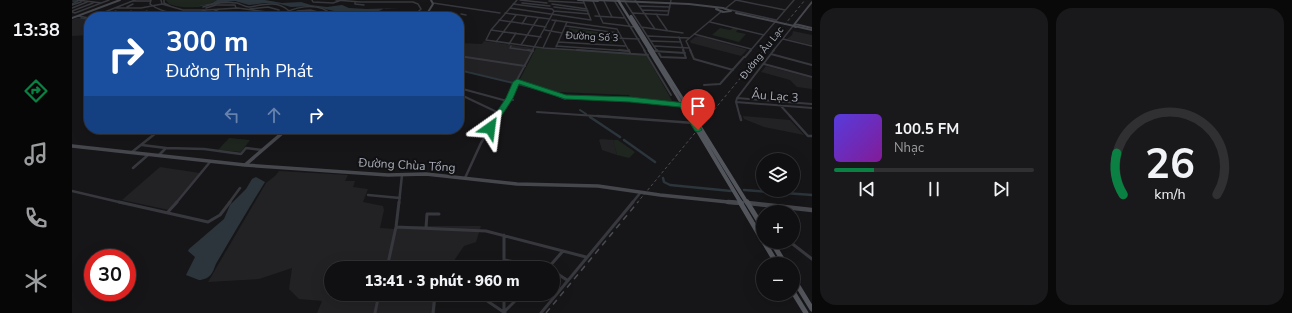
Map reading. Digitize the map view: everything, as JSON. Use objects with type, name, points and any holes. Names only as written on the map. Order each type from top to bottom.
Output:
[{"type":"main road","points":[[620,1],[640,39],[662,74],[749,203],[755,215]]},
{"type":"main road","points":[[620,1],[681,95],[756,229]]},
{"type":"main road","points":[[662,74],[669,76]]},
{"type":"main road","points":[[676,95],[681,95]]},
{"type":"main road","points":[[800,289],[812,309]]},
{"type":"main road","points":[[799,301],[806,313]]},
{"type":"street","points":[[77,0],[102,3]]},
{"type":"street","points":[[72,6],[85,0]]},
{"type":"street","points":[[72,12],[75,13],[108,0]]},
{"type":"street","points":[[86,12],[116,0]]},
{"type":"street","points":[[88,12],[120,0]]},
{"type":"street","points":[[105,12],[134,0],[150,1],[151,6]]},
{"type":"street","points":[[161,0],[162,4]]},
{"type":"street","points":[[164,0],[164,3],[172,7],[194,10]]},
{"type":"street","points":[[312,0],[318,3],[335,3],[340,0]]},
{"type":"street","points":[[336,0],[356,2],[401,1],[417,3],[421,9],[418,12]]},
{"type":"street","points":[[431,0],[433,3],[500,12]]},
{"type":"street","points":[[517,0],[499,20],[485,40],[535,48],[628,51]]},
{"type":"street","points":[[520,0],[568,1],[576,3],[596,0],[629,2],[647,1],[717,9],[726,8],[736,0],[786,10]]},
{"type":"street","points":[[520,0],[547,3]]},
{"type":"street","points":[[509,8],[552,14],[561,17],[579,18],[587,21],[592,20],[584,2],[578,0]]},
{"type":"street","points":[[596,0],[620,1],[633,13],[661,56],[686,58],[679,37]]},
{"type":"street","points":[[596,0],[603,23],[683,33]]},
{"type":"street","points":[[633,13],[668,15],[672,0]]},
{"type":"street","points":[[704,85],[720,84],[794,0]]},
{"type":"street","points":[[496,42],[524,1]]},
{"type":"street","points":[[546,1],[562,6],[587,8]]},
{"type":"street","points":[[546,1],[555,11],[589,14]]},
{"type":"street","points":[[560,1],[562,6]]},
{"type":"street","points":[[568,1],[570,7]]},
{"type":"street","points":[[604,1],[612,17]]},
{"type":"street","points":[[620,1],[625,18],[640,39],[648,55],[662,74],[671,95]]},
{"type":"street","points":[[636,1],[655,29]]},
{"type":"street","points":[[72,6],[89,2]]},
{"type":"street","points":[[72,12],[96,2]]},
{"type":"street","points":[[203,7],[215,3],[238,2],[243,3],[247,7],[264,4],[277,4],[285,6],[288,10]]},
{"type":"street","points":[[356,2],[355,4],[364,5]]},
{"type":"street","name":"Đường Âu Lạc","points":[[736,102],[737,98],[812,2]]},
{"type":"street","points":[[428,12],[433,3]]},
{"type":"street","points":[[522,3],[550,6]]},
{"type":"street","points":[[576,3],[579,8]]},
{"type":"street","points":[[126,8],[133,4]]},
{"type":"street","points":[[116,8],[162,4],[175,9],[191,11],[236,8],[273,12]]},
{"type":"street","points":[[512,4],[552,9]]},
{"type":"street","points":[[552,4],[555,11]]},
{"type":"street","points":[[200,12],[206,9],[230,5],[235,5],[236,8]]},
{"type":"street","points":[[151,6],[168,12]]},
{"type":"street","points":[[639,6],[670,7]]},
{"type":"street","points":[[250,9],[268,7],[279,10]]},
{"type":"street","points":[[554,7],[589,14]]},
{"type":"street","points":[[285,12],[288,10],[314,8],[327,10],[328,12]]},
{"type":"street","points":[[525,14],[528,8]]},
{"type":"street","points":[[726,8],[730,11],[776,21]]},
{"type":"street","points":[[215,12],[220,9]]},
{"type":"street","points":[[533,15],[537,9]]},
{"type":"street","points":[[717,9],[812,29]]},
{"type":"street","points":[[297,11],[313,10],[320,12]]},
{"type":"street","points":[[541,16],[544,10]]},
{"type":"street","points":[[642,10],[669,11]]},
{"type":"street","points":[[465,178],[481,143],[508,100],[516,82],[555,11]]},
{"type":"street","points":[[722,11],[686,41],[694,59],[733,70]]},
{"type":"street","points":[[340,12],[353,12]]},
{"type":"street","points":[[73,17],[84,13]]},
{"type":"street","points":[[505,13],[617,29],[630,54]]},
{"type":"street","points":[[561,17],[563,13]]},
{"type":"street","points":[[73,17],[84,14]]},
{"type":"street","points":[[570,18],[571,14]]},
{"type":"street","points":[[587,21],[589,14]]},
{"type":"street","points":[[656,14],[668,31]]},
{"type":"street","points":[[78,16],[84,17]]},
{"type":"street","points":[[522,24],[527,16]]},
{"type":"street","points":[[595,16],[625,18]]},
{"type":"street","points":[[521,46],[538,18]]},
{"type":"street","points":[[499,20],[546,27]]},
{"type":"street","points":[[543,48],[556,20]]},
{"type":"street","points":[[556,48],[567,22]]},
{"type":"street","points":[[709,22],[764,35]]},
{"type":"street","points":[[588,29],[589,25]]},
{"type":"street","points":[[794,25],[812,29]]},
{"type":"street","points":[[566,26],[619,33]]},
{"type":"street","points":[[491,30],[541,37]]},
{"type":"street","points":[[546,30],[562,33]]},
{"type":"street","points":[[510,45],[516,33]]},
{"type":"street","points":[[694,34],[751,49]]},
{"type":"street","points":[[648,36],[689,38]]},
{"type":"street","points":[[611,38],[640,39]]},
{"type":"street","points":[[783,39],[812,46]]},
{"type":"street","points":[[651,41],[681,42]]},
{"type":"street","name":"Đường Số 3","points":[[558,42],[626,46]]},
{"type":"street","points":[[588,44],[590,49]]},
{"type":"street","points":[[510,45],[510,48],[533,51]]},
{"type":"street","points":[[654,46],[689,48]]},
{"type":"street","points":[[556,48],[648,55]]},
{"type":"street","points":[[653,51],[685,52]]},
{"type":"street","points":[[771,54],[812,65]]},
{"type":"street","points":[[464,57],[525,66]]},
{"type":"street","points":[[764,64],[812,77]]},
{"type":"street","points":[[516,82],[565,97],[630,100],[682,105]]},
{"type":"street","points":[[464,89],[513,100]]},
{"type":"street","points":[[464,96],[499,113]]},
{"type":"street","name":"Âu Lạc 3","points":[[737,98],[812,104]]},
{"type":"street","points":[[736,102],[741,120]]},
{"type":"street","name":"Âu Lạc 3","points":[[736,102],[812,108]]},
{"type":"street","points":[[779,105],[808,136],[812,136]]},
{"type":"street","points":[[537,112],[696,123]]},
{"type":"street","points":[[132,153],[155,134]]},
{"type":"street","points":[[245,165],[281,134]]},
{"type":"street","points":[[142,145],[166,148],[204,149],[241,154],[246,148],[263,150]]},
{"type":"street","name":"Đường Chùa Tổng","points":[[72,146],[245,165],[382,175],[426,174],[517,184],[598,186],[812,210]]},
{"type":"street","points":[[158,156],[166,148]]},
{"type":"street","points":[[132,168],[148,155]]},
{"type":"street","points":[[167,213],[210,162]]},
{"type":"street","points":[[389,261],[396,227],[402,175]]},
{"type":"street","points":[[72,191],[210,222],[220,215],[240,188]]},
{"type":"street","points":[[541,313],[586,257],[642,192]]},
{"type":"street","points":[[368,195],[400,198]]},
{"type":"street","points":[[426,228],[426,214],[439,214]]},
{"type":"street","points":[[396,227],[481,230],[586,257]]},
{"type":"street","points":[[504,235],[504,260],[510,261]]},
{"type":"street","points":[[799,249],[812,259]]},
{"type":"street","points":[[554,261],[562,251]]},
{"type":"street","points":[[560,276],[567,280]]},
{"type":"street","points":[[375,313],[378,301]]},
{"type":"street","points":[[433,313],[435,301]]},
{"type":"street","points":[[488,301],[505,313]]},
{"type":"street","points":[[504,301],[505,313]]},
{"type":"street","points":[[505,313],[516,301]]},
{"type":"shaded area","points":[[166,0],[217,0],[200,7],[181,7],[169,4]]},
{"type":"shaded area","points":[[217,0],[265,0],[282,3],[301,2],[327,7],[342,5],[349,8],[384,8],[377,12],[334,11],[313,6],[291,7],[280,4],[265,3],[249,5],[235,1],[194,7],[212,3]]},
{"type":"shaded area","points":[[77,18],[84,19],[84,35],[72,36],[72,20]]},
{"type":"shaded area","points":[[569,28],[612,34],[617,43],[566,39]]},
{"type":"shaded area","points":[[720,28],[730,30],[733,28],[738,29],[736,32],[746,34],[739,42],[712,35]]},
{"type":"shaded area","points":[[577,31],[604,35],[610,39],[582,40],[571,35]]},
{"type":"shaded area","points":[[793,31],[812,35],[812,45],[787,39],[792,35]]},
{"type":"shaded area","points":[[699,36],[747,50],[741,56],[691,43],[690,41]]},
{"type":"shaded area","points":[[484,41],[533,48],[515,83],[464,70],[464,43],[482,44]]},
{"type":"shaded area","points":[[536,48],[646,55],[674,104],[633,99],[629,95],[558,92],[557,94],[519,81]]},
{"type":"shaded area","points":[[766,66],[812,78],[812,89],[797,87],[790,80],[761,72]]},
{"type":"shaded area","points":[[743,116],[790,120],[804,135],[764,127],[744,119]]},
{"type":"shaded area","points":[[229,138],[250,140],[241,152],[218,150]]},
{"type":"shaded area","points":[[599,140],[613,140],[617,155],[602,150]]},
{"type":"shaded area","points":[[613,140],[618,140],[635,152],[629,158],[617,155]]},
{"type":"shaded area","points":[[160,167],[200,173],[169,210],[122,200]]},
{"type":"shaded area","points":[[279,171],[348,175],[345,181],[355,181],[353,187],[368,189],[363,202],[383,206],[384,210],[380,228],[395,229],[397,226],[481,226],[476,242],[464,246],[454,261],[324,261],[324,301],[436,301],[435,313],[317,313],[322,301],[299,299],[289,289],[292,268],[259,279],[208,282],[266,183]]},
{"type":"shaded area","points":[[256,177],[265,182],[216,263],[211,275],[199,280],[186,275],[195,257],[188,251],[189,249],[224,219],[230,205],[246,189],[252,179]]},
{"type":"waterway","points":[[72,4],[78,1],[73,1]]},
{"type":"waterway","points":[[464,71],[542,90]]},
{"type":"waterway","points":[[551,93],[565,99]]},
{"type":"waterway","points":[[580,110],[586,114]]},
{"type":"waterway","points":[[590,117],[620,137]]},
{"type":"waterway","points":[[624,140],[655,162]]},
{"type":"waterway","points":[[663,178],[664,182],[670,185],[731,191]]},
{"type":"waterway","points":[[744,190],[812,195]]},
{"type":"railway","points":[[637,203],[805,0]]},
{"type":"railway","points":[[546,313],[638,202]]},
{"type":"route","points":[[490,128],[511,95],[510,93],[517,82],[565,97],[645,101],[682,105],[698,130]]}]
